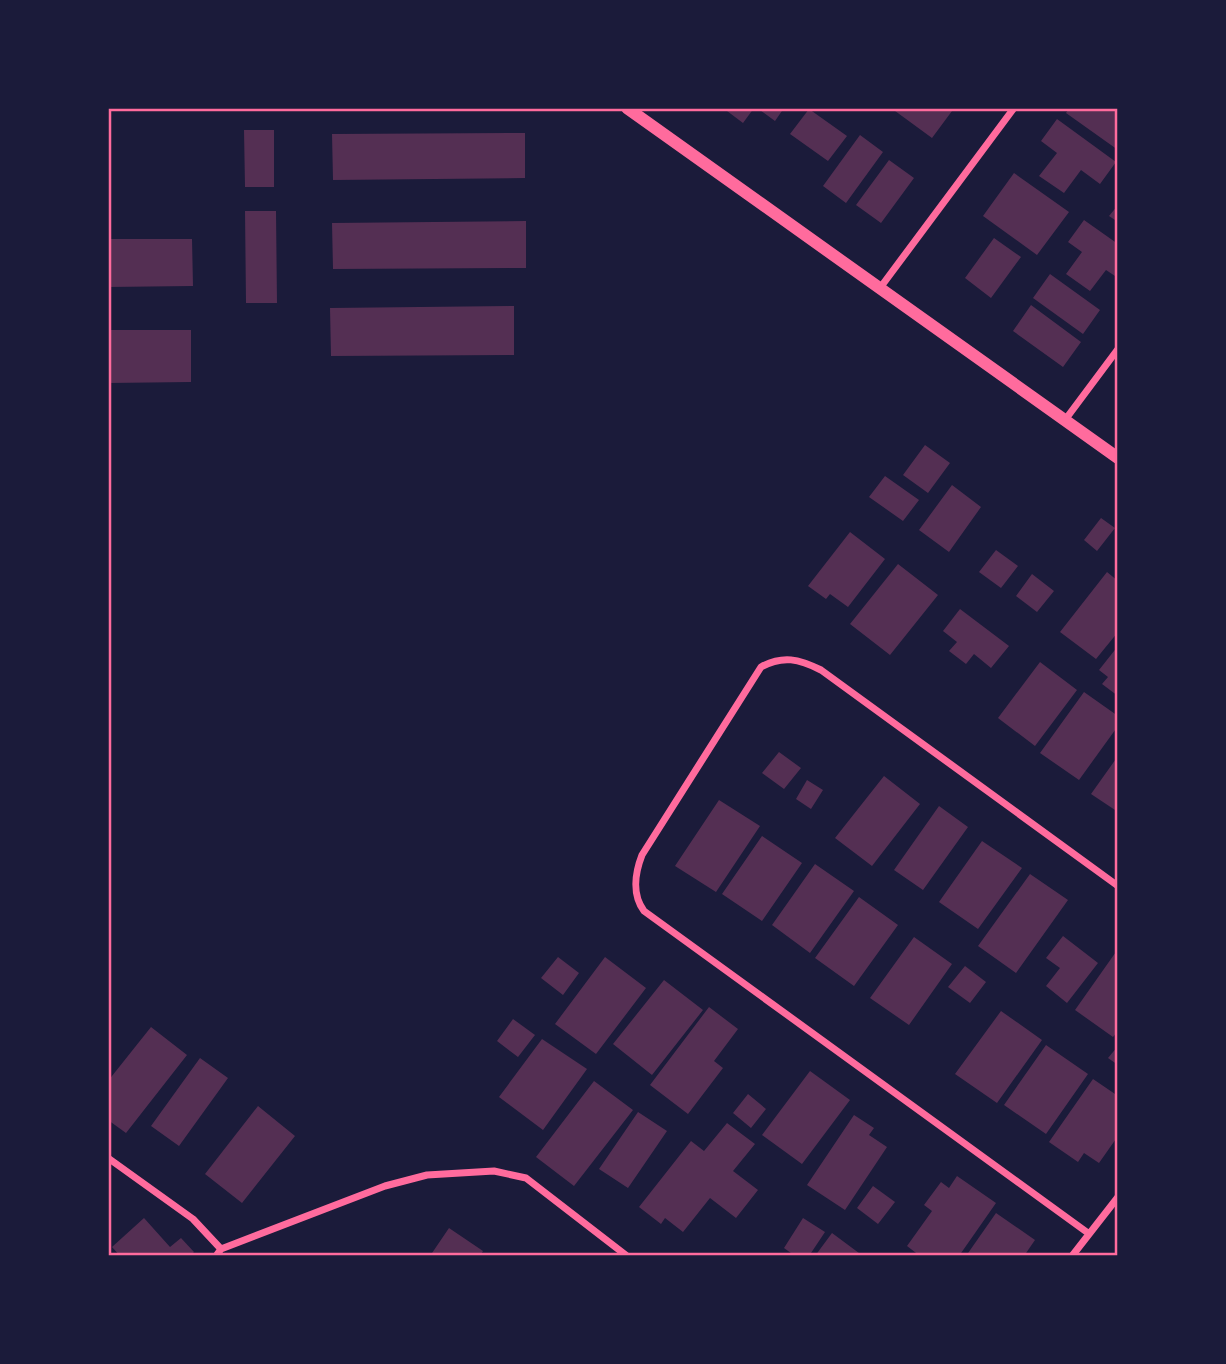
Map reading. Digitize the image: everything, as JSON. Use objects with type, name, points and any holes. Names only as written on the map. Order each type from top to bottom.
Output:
[{"type":"street","points":[[627,108],[1118,458]]},
{"type":"street","points":[[880,288],[1014,108]]},
{"type":"street","points":[[1065,421],[1118,349]]},
{"type":"street","points":[[1088,1233],[644,911],[638,899],[636,870],[642,855],[761,667],[777,659],[801,660],[821,670],[1118,886]]},
{"type":"street","points":[[108,1158],[193,1219],[218,1252],[385,1186],[427,1175],[494,1171],[526,1178],[627,1255]]},
{"type":"street","points":[[1072,1255],[1118,1197]]},
{"type":"building","points":[[723,108],[754,108],[743,123]]},
{"type":"building","points":[[757,108],[784,108],[775,121]]},
{"type":"building","points":[[891,108],[948,108],[952,111],[932,138]]},
{"type":"building","points":[[1069,108],[1118,108],[1118,150],[1066,113]]},
{"type":"building","points":[[809,109],[847,136],[828,161],[790,134]]},
{"type":"building","points":[[1057,119],[1116,162],[1100,184],[1081,170],[1064,193],[1039,176],[1057,153],[1041,141]]},
{"type":"building","points":[[244,130],[274,130],[274,187],[245,187]]},
{"type":"building","points":[[525,133],[525,178],[333,180],[332,134]]},
{"type":"building","points":[[860,135],[883,152],[846,203],[823,186]]},
{"type":"building","points":[[889,160],[914,178],[881,223],[856,205]]},
{"type":"building","points":[[1014,173],[1069,212],[1037,255],[983,216]]},
{"type":"building","points":[[1118,205],[1118,222],[1109,216]]},
{"type":"building","points":[[245,211],[276,211],[277,303],[246,303]]},
{"type":"building","points":[[1084,220],[1118,244],[1118,278],[1106,270],[1090,291],[1066,274],[1082,252],[1068,242]]},
{"type":"building","points":[[526,221],[526,268],[333,269],[332,223]]},
{"type":"building","points":[[994,238],[1021,257],[991,298],[965,278]]},
{"type":"building","points":[[108,239],[192,239],[193,286],[108,287]]},
{"type":"building","points":[[1050,274],[1100,310],[1083,334],[1033,298]]},
{"type":"building","points":[[1031,305],[1081,342],[1063,367],[1013,331]]},
{"type":"building","points":[[514,306],[514,355],[331,356],[330,308]]},
{"type":"building","points":[[108,330],[191,330],[191,382],[108,383]]},
{"type":"building","points":[[925,445],[950,463],[928,493],[903,475]]},
{"type":"building","points":[[885,476],[919,500],[903,521],[869,497]]},
{"type":"building","points":[[952,485],[981,507],[949,552],[919,530]]},
{"type":"building","points":[[1101,518],[1115,528],[1097,551],[1084,540]]},
{"type":"building","points":[[850,532],[885,559],[848,607],[830,594],[826,599],[808,586]]},
{"type":"building","points":[[996,550],[1018,566],[1001,588],[979,572]]},
{"type":"building","points":[[898,564],[938,595],[890,655],[850,624]]},
{"type":"building","points":[[1107,572],[1118,581],[1118,632],[1096,659],[1060,632]]},
{"type":"building","points":[[1032,574],[1054,591],[1037,612],[1016,596]]},
{"type":"building","points":[[960,609],[1009,646],[991,668],[974,654],[966,664],[949,651],[957,642],[943,631]]},
{"type":"building","points":[[1118,646],[1118,696],[1102,684],[1108,677],[1099,670]]},
{"type":"building","points":[[1040,662],[1077,690],[1035,746],[998,718]]},
{"type":"building","points":[[1084,692],[1118,716],[1118,726],[1079,780],[1040,753]]},
{"type":"building","points":[[779,752],[801,768],[784,789],[762,773]]},
{"type":"building","points":[[1118,756],[1118,812],[1091,794]]},
{"type":"building","points":[[884,776],[920,804],[872,866],[835,838]]},
{"type":"building","points":[[807,780],[823,790],[811,809],[796,799]]},
{"type":"building","points":[[719,800],[760,826],[716,892],[675,866]]},
{"type":"building","points":[[939,806],[968,827],[923,890],[894,870]]},
{"type":"building","points":[[762,836],[802,863],[762,921],[722,894]]},
{"type":"building","points":[[982,841],[1022,868],[978,929],[939,902]]},
{"type":"building","points":[[815,864],[854,891],[810,953],[772,925]]},
{"type":"building","points":[[1030,874],[1068,900],[1016,973],[978,946]]},
{"type":"building","points":[[859,897],[898,925],[854,986],[815,958]]},
{"type":"building","points":[[1063,936],[1098,963],[1067,1003],[1046,986],[1060,968],[1046,958]]},
{"type":"building","points":[[914,937],[952,964],[909,1025],[870,998]]},
{"type":"building","points":[[1118,949],[1118,1031],[1113,1037],[1075,1010]]},
{"type":"building","points":[[558,957],[579,973],[563,995],[541,978]]},
{"type":"building","points":[[605,957],[646,988],[596,1054],[555,1024]]},
{"type":"building","points":[[965,966],[986,982],[970,1003],[948,987]]},
{"type":"building","points":[[664,980],[703,1010],[652,1075],[613,1044]]},
{"type":"building","points":[[709,1007],[738,1029],[714,1061],[723,1068],[688,1114],[650,1085]]},
{"type":"building","points":[[1001,1011],[1042,1040],[997,1103],[955,1074]]},
{"type":"building","points":[[513,1019],[535,1035],[518,1057],[497,1041]]},
{"type":"building","points":[[151,1027],[187,1055],[126,1133],[108,1120],[108,1081]]},
{"type":"building","points":[[542,1039],[587,1069],[543,1130],[499,1097]]},
{"type":"building","points":[[1046,1045],[1088,1074],[1046,1134],[1004,1105]]},
{"type":"building","points":[[1118,1046],[1118,1065],[1108,1058]]},
{"type":"building","points":[[200,1058],[228,1078],[179,1146],[151,1126]]},
{"type":"building","points":[[810,1071],[850,1100],[802,1164],[762,1135]]},
{"type":"building","points":[[1093,1079],[1118,1096],[1118,1136],[1099,1163],[1084,1153],[1078,1162],[1049,1142]]},
{"type":"building","points":[[594,1081],[633,1110],[574,1186],[536,1157]]},
{"type":"building","points":[[748,1094],[766,1109],[751,1128],[733,1113]]},
{"type":"building","points":[[258,1106],[295,1136],[242,1203],[205,1174]]},
{"type":"building","points":[[638,1112],[667,1131],[628,1188],[599,1169]]},
{"type":"building","points":[[854,1115],[874,1128],[869,1135],[887,1147],[845,1210],[807,1185]]},
{"type":"building","points":[[727,1123],[755,1144],[733,1171],[758,1190],[736,1218],[710,1198],[683,1232],[665,1218],[661,1224],[639,1207],[691,1141],[704,1151]]},
{"type":"building","points":[[957,1176],[996,1203],[959,1256],[920,1256],[907,1246],[932,1211],[924,1205],[941,1182],[949,1188]]},
{"type":"building","points":[[873,1186],[895,1202],[878,1224],[857,1208]]},
{"type":"building","points":[[996,1213],[1035,1240],[1024,1256],[966,1256]]},
{"type":"building","points":[[144,1218],[170,1247],[181,1238],[194,1252],[190,1256],[120,1256],[112,1247]]},
{"type":"building","points":[[803,1218],[825,1232],[809,1256],[795,1256],[784,1248]]},
{"type":"building","points":[[449,1228],[483,1251],[480,1256],[430,1256]]},
{"type":"building","points":[[832,1233],[863,1256],[815,1256]]}]
